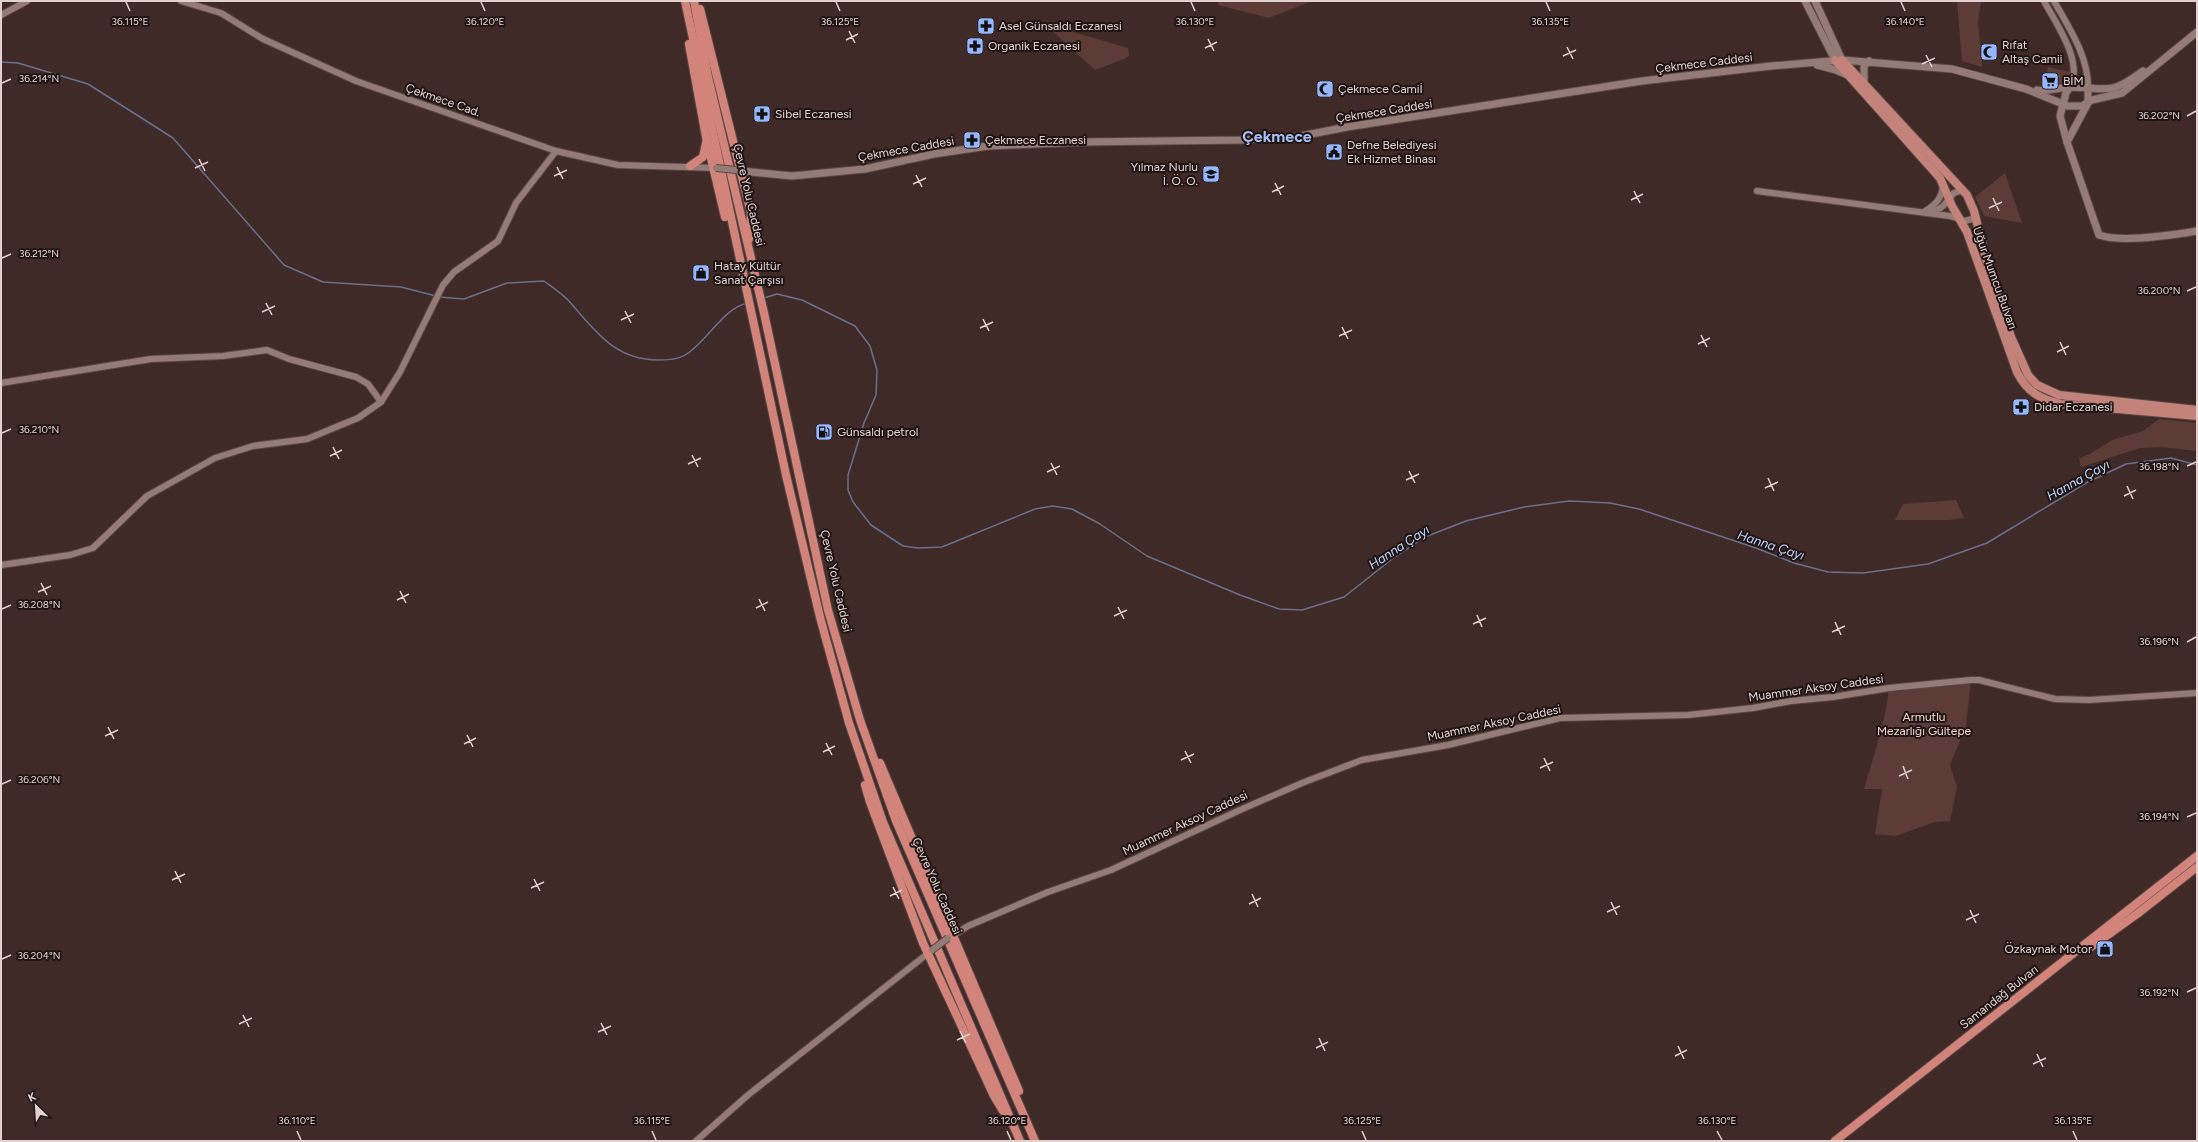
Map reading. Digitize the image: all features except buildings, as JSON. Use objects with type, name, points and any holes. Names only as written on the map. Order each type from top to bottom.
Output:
[{"type":"highway","points":[[684,1],[690,52],[706,136],[727,222],[737,246]]},
{"type":"highway","name":"Çevre Yolu Caddesi","points":[[684,1],[786,475],[820,621],[849,723],[883,822],[1020,1141]]},
{"type":"highway","name":"Çevre Yolu Caddesi","points":[[694,1],[708,77],[764,312],[828,610],[860,720],[896,821],[1036,1141]]},
{"type":"highway","points":[[698,1],[739,171],[751,213],[751,226],[748,244]]},
{"type":"highway","points":[[690,166],[703,157],[706,136]]},
{"type":"highway","points":[[860,720],[892,789],[950,937],[1012,1072],[1036,1141]]},
{"type":"highway","points":[[849,723],[870,802],[901,888],[994,1096],[1016,1132]]},
{"type":"highway","name":"Samandağ Bulvarı","points":[[1835,1141],[2197,856]]},
{"type":"highway","name":"Samandağ Bulvarı","points":[[1841,1141],[2084,952],[2137,914],[2197,867]]},
{"type":"main road","name":"Uğur Mumcu Bulvarı","points":[[1805,1],[1848,75],[1929,164],[1944,184],[1971,243],[2017,372],[2030,392],[2041,398],[2061,404],[2197,416]]},
{"type":"main road","name":"Uğur Mumcu Bulvarı","points":[[1815,1],[1839,60],[1864,82],[1963,190],[1972,202],[1989,271],[2012,337],[2028,375],[2037,385],[2059,395],[2197,410]]},
{"type":"main road","points":[[2162,60],[2197,32]]},
{"type":"main road","name":"Çekmece Caddesi","points":[[739,171],[792,176],[864,169],[934,154],[994,146],[1082,142],[1240,140],[1296,137],[1347,127],[1642,81],[1839,60],[1869,61],[1952,69],[2026,89],[2068,106],[2075,107],[2122,93],[2162,60]]},
{"type":"main road","name":"Çekmece Caddesi","points":[[2026,89],[2046,91],[2070,87],[2108,90],[2125,84],[2162,60]]},
{"type":"main road","points":[[1864,82],[1864,66],[1869,61]]},
{"type":"main road","points":[[1805,63],[1828,67],[1848,75]]},
{"type":"main road","points":[[2070,87],[2066,93],[2060,116],[2067,142],[2099,235],[2105,237],[2144,238],[2197,231]]},
{"type":"main road","points":[[2067,142],[2088,103],[2088,89]]},
{"type":"street","points":[[1,15],[27,1]]},
{"type":"street","name":"Çekmece Cad.","points":[[181,1],[221,13],[263,39],[356,81],[556,151],[618,164],[690,166],[739,171]]},
{"type":"street","points":[[2044,1],[2075,65],[2075,78],[2070,87]]},
{"type":"street","points":[[2054,1],[2081,53],[2088,77],[2088,89]]},
{"type":"street","points":[[1,565],[70,555],[93,548],[147,496],[215,458],[253,446],[307,439],[358,418],[382,402],[400,372],[443,284],[454,272],[498,241],[516,203],[556,151]]},
{"type":"street","points":[[1921,212],[1936,203],[1941,197],[1944,184]]},
{"type":"street","points":[[1921,212],[1940,209],[1950,199],[1954,192],[1963,190]]},
{"type":"street","points":[[1757,191],[1921,212],[1965,220],[1976,218]]},
{"type":"street","points":[[1,383],[151,359],[223,356],[267,350],[289,359],[356,377],[368,384],[382,402]]},
{"type":"street","name":"Muammer Aksoy Caddesi","points":[[696,1141],[748,1095],[930,952],[968,926],[1048,892],[1111,870],[1240,810],[1352,763],[1448,745],[1560,718],[1688,715],[1753,708],[1791,701],[1833,697],[1889,688],[1971,680],[1979,680],[2055,699],[2089,700],[2197,693]]},
{"type":"green space","points":[[1218,1],[1312,1],[1269,18],[1218,5]]},
{"type":"green space","points":[[1957,1],[1981,1],[1978,21],[1982,67],[1962,61]]},
{"type":"green space","points":[[1049,25],[1128,48],[1129,56],[1095,70],[1048,27]]},
{"type":"green space","points":[[2048,67],[2071,72],[2070,76],[2064,83],[2057,87],[2044,87]]},
{"type":"green space","points":[[2005,173],[2022,223],[1984,216],[1975,197]]},
{"type":"green space","points":[[2159,419],[2197,423],[2197,451],[2162,447],[2140,448],[2081,467],[2079,458],[2090,454],[2112,440],[2143,431]]},
{"type":"green space","points":[[1956,500],[1964,518],[1948,520],[1895,520],[1903,504]]},
{"type":"green space","name":"Armutlu Mezarlığı Gültepe","points":[[1971,681],[1966,726],[1950,765],[1957,787],[1950,821],[1935,822],[1896,836],[1875,834],[1882,789],[1864,789],[1882,727],[1889,688]]},
{"type":"waterway","points":[[1,62],[18,63],[88,84],[173,138],[284,265],[323,282],[401,287],[436,296]]},
{"type":"waterway","points":[[439,297],[464,299],[507,283],[544,281],[565,297],[597,332],[617,349],[629,355],[643,359],[658,360],[668,360],[688,353],[699,344],[731,311],[747,303]]},
{"type":"waterway","name":"Hanna Çayı","points":[[764,298],[777,294],[802,300],[855,326],[870,346],[877,370],[876,395],[864,423],[848,475],[848,490],[853,502],[871,525],[903,546],[918,548],[942,547],[1035,509],[1053,506],[1072,509],[1100,524],[1147,556],[1240,595],[1279,609],[1302,610],[1344,597],[1392,559],[1425,537],[1466,521],[1524,507],[1569,501],[1610,503],[1639,509],[1756,548],[1794,563],[1828,572],[1863,573],[1928,564],[1987,543],[2086,483],[2126,464],[2171,458],[2197,465]]},
{"type":"place","name":"Asel Günsaldı Eczanesi","points":[[986,26]]},
{"type":"place","name":"Organik Eczanesi","points":[[975,46]]},
{"type":"place","name":"Rıfat Altaş Camii","points":[[1989,52]]},
{"type":"place","name":"BİM","points":[[2050,81]]},
{"type":"place","name":"Çekmece Camiİ","points":[[1325,89]]},
{"type":"place","name":"Sibel Eczanesi","points":[[762,114]]},
{"type":"place","name":"Çekmece Eczanesi","points":[[972,140]]},
{"type":"place","name":"Defne Belediyesi Ek Hizmet Binası","points":[[1334,152]]},
{"type":"place","name":"Yılmaz Nurlu İ. Ö. O.","points":[[1211,174]]},
{"type":"place","name":"Hatay Kültür Sanat Çarşısı","points":[[701,273]]},
{"type":"place","name":"Didar Eczanesi","points":[[2021,407]]},
{"type":"place","name":"Günsaldı petrol","points":[[824,432]]},
{"type":"place","name":"Özkaynak Motor","points":[[2105,949]]},
{"type":"district","name":"Çekmece","points":[[1277,136]]}]
